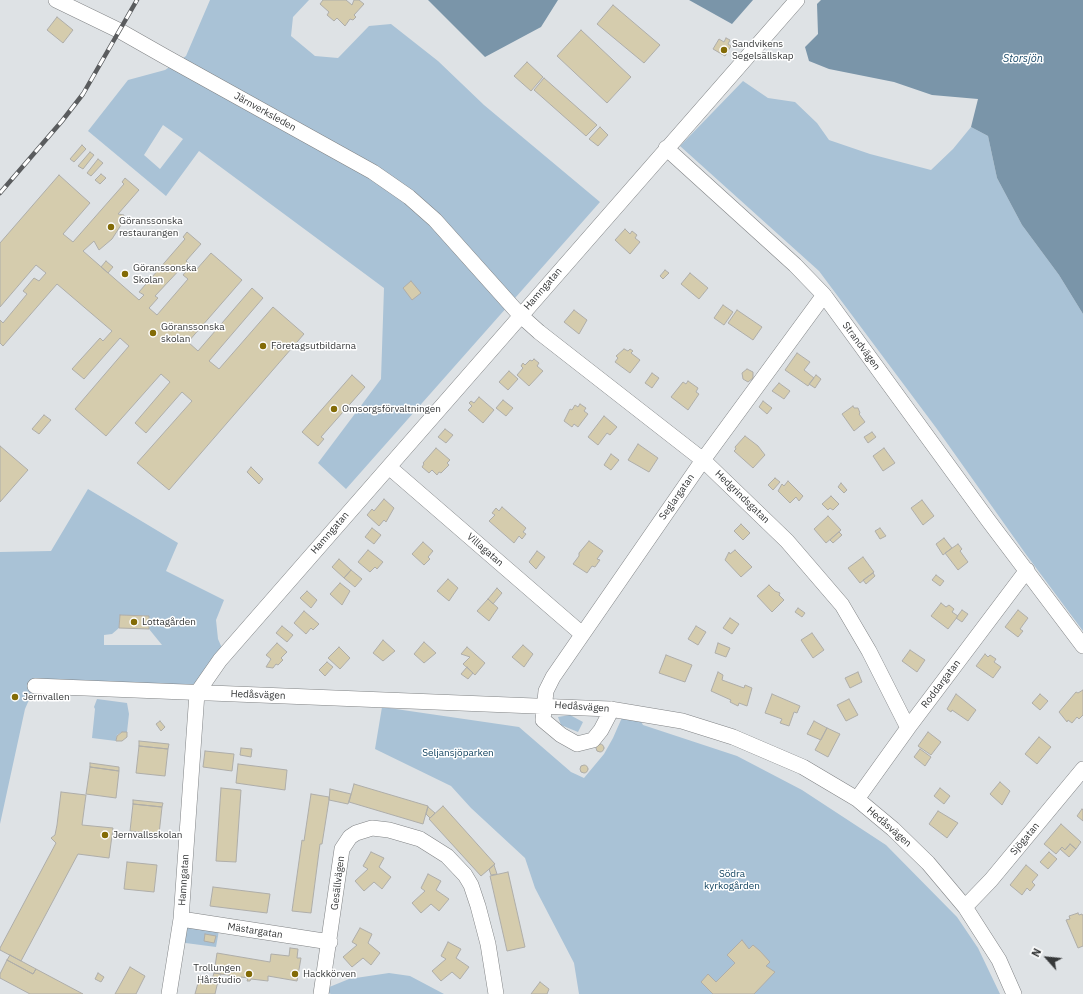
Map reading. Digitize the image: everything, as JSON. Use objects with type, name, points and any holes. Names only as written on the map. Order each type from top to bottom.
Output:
[{"type":"street","name":"Järnverksleden","points":[[56,0],[120,31],[373,172],[409,197],[435,220],[520,315]]},
{"type":"street","name":"Hamngatan","points":[[169,994],[181,919],[197,693],[220,660],[520,315],[797,0]]},
{"type":"street","name":"Strandvägen","points":[[666,148],[795,265],[824,295],[988,520],[1027,570]]},
{"type":"street","name":"Seglargatan","points":[[544,705],[546,691],[552,678],[582,634],[703,460],[824,295]]},
{"type":"street","name":"Hedgrindsgatan","points":[[520,315],[539,332],[703,460],[787,541],[842,605],[869,650],[908,728]]},
{"type":"street","name":"Villagatan","points":[[389,467],[582,634]]},
{"type":"street","points":[[1027,570],[1083,646]]},
{"type":"street","name":"Roddargatan","points":[[857,800],[908,728],[1027,570]]},
{"type":"street","name":"Hedåsvägen","points":[[35,686],[544,705],[612,709],[682,721],[733,737],[803,767],[857,800],[893,829],[928,863],[965,907],[999,960],[1014,994]]},
{"type":"street","points":[[544,705],[543,720],[561,735],[576,744],[592,740],[601,730],[612,709]]},
{"type":"street","name":"Sjögatan","points":[[965,907],[992,880],[1083,769]]},
{"type":"street","name":"Gesällvägen","points":[[321,994],[330,942],[340,857],[346,842],[356,833],[366,828],[389,830],[409,835],[429,844],[447,856],[456,865],[471,885],[488,944],[496,994]]},
{"type":"street","name":"Mästargatan","points":[[181,919],[330,942]]},
{"type":"green space","points":[[210,0],[309,0],[293,17],[291,36],[315,56],[338,58],[369,26],[391,24],[438,61],[484,105],[600,202],[346,489],[318,463],[381,379],[384,288],[199,151],[166,196],[88,131],[128,80],[165,70],[186,56]],"holes":[[[163,125],[183,139],[160,169],[144,155]]]},
{"type":"green space","points":[[743,81],[768,98],[795,102],[817,123],[829,140],[870,154],[931,170],[953,149],[971,127],[988,136],[997,178],[1022,225],[1059,275],[1083,314],[1083,631],[1025,553],[937,429],[819,271],[680,146]]},
{"type":"green space","points":[[88,489],[178,543],[166,571],[224,600],[216,620],[218,639],[225,655],[197,693],[35,686],[25,709],[0,824],[0,552],[51,551]],"holes":[[[120,615],[149,616],[149,629],[162,645],[104,645],[104,635],[112,634],[119,628]]]},
{"type":"green space","points":[[97,699],[127,703],[129,714],[127,732],[122,732],[117,735],[116,741],[92,738],[94,707]]},
{"type":"green space","name":"Södra kyrkogården","points":[[382,707],[519,727],[571,772],[584,778],[604,754],[624,713],[637,715],[643,725],[737,756],[802,790],[886,845],[957,917],[978,948],[1000,994],[579,994],[574,963],[535,888],[525,858],[471,808],[451,786],[375,749]]},
{"type":"green space","points":[[570,715],[583,722],[578,732],[561,725],[558,717]]},
{"type":"green space","points":[[181,919],[220,925],[216,947],[178,942]]},
{"type":"green space","points":[[389,973],[410,976],[444,994],[331,994],[322,990],[349,979]]},
{"type":"water","points":[[428,0],[558,0],[541,27],[485,57]]},
{"type":"water","points":[[689,0],[753,0],[732,24]]},
{"type":"water","name":"Storsjön","points":[[821,0],[1083,0],[1083,314],[1059,275],[1022,225],[997,178],[988,136],[971,127],[978,99],[932,95],[894,82],[829,69],[809,61],[805,47],[818,34],[817,4]]},
{"type":"building","points":[[323,0],[346,0],[352,5],[354,0],[359,0],[364,4],[354,15],[356,17],[353,20],[350,19],[345,26],[337,18],[334,21],[327,15],[329,12],[320,4]]},
{"type":"building","points":[[613,5],[660,45],[644,63],[597,24]]},
{"type":"building","points":[[57,17],[73,30],[63,43],[47,30]]},
{"type":"building","points":[[581,30],[631,77],[607,103],[557,56]]},
{"type":"building","points":[[726,38],[730,40],[728,44],[731,46],[725,56],[713,49],[719,39],[724,42]]},
{"type":"building","points":[[527,62],[543,77],[531,91],[514,76]]},
{"type":"building","points":[[544,78],[597,125],[586,136],[534,90]]},
{"type":"building","points":[[600,127],[608,135],[598,146],[589,139]]},
{"type":"building","points":[[82,145],[86,149],[74,162],[70,159]]},
{"type":"building","points":[[90,152],[94,155],[83,169],[78,166]]},
{"type":"building","points":[[98,159],[103,163],[91,176],[87,173]]},
{"type":"building","points":[[101,174],[106,178],[100,184],[95,180]]},
{"type":"building","name":"Göranssonska skolan","points":[[59,175],[90,203],[63,234],[73,242],[124,184],[122,182],[125,178],[139,190],[118,214],[124,215],[121,225],[112,239],[99,250],[94,241],[83,251],[139,300],[144,295],[139,292],[185,239],[183,237],[187,232],[201,244],[186,261],[196,270],[211,253],[242,280],[188,342],[198,351],[252,288],[263,298],[209,361],[219,369],[273,307],[304,334],[169,490],[137,463],[192,401],[182,392],[146,433],[135,423],[170,382],[161,374],[106,436],[75,409],[129,346],[120,338],[84,379],[72,369],[100,338],[103,341],[112,331],[57,284],[3,346],[0,343],[0,320],[3,323],[27,294],[23,291],[34,278],[39,281],[46,273],[36,265],[0,307],[0,243]],"holes":[[[183,266],[187,270],[183,275],[188,279],[157,315],[149,308],[158,298],[155,296]]]},
{"type":"building","points":[[625,229],[630,234],[632,231],[637,235],[635,238],[640,242],[630,254],[615,240]]},
{"type":"building","points":[[106,261],[113,267],[108,273],[101,267]]},
{"type":"building","points":[[665,270],[669,273],[663,279],[660,276]]},
{"type":"building","points":[[690,273],[708,288],[699,299],[681,284]]},
{"type":"building","points":[[411,281],[421,293],[412,300],[403,288]]},
{"type":"building","points":[[723,305],[733,312],[724,325],[714,318]]},
{"type":"building","points":[[574,310],[587,320],[579,334],[564,322]]},
{"type":"building","points":[[737,310],[762,327],[753,340],[728,323]]},
{"type":"building","points":[[624,349],[628,351],[630,349],[633,351],[631,353],[640,360],[630,373],[615,362],[618,358],[616,356]]},
{"type":"building","points":[[797,353],[810,362],[804,370],[814,378],[808,386],[785,370]]},
{"type":"building","points":[[534,359],[539,363],[537,366],[543,371],[529,386],[517,375],[523,368],[521,366],[523,363],[525,365],[530,360],[532,361]]},
{"type":"building","points":[[747,369],[753,372],[753,378],[748,382],[743,379],[742,373]]},
{"type":"building","points":[[509,371],[518,379],[508,390],[499,382]]},
{"type":"building","points":[[652,373],[659,378],[652,388],[645,383]]},
{"type":"building","name":"Omsorgsförvaltningen","points":[[352,375],[365,387],[321,437],[324,439],[318,446],[302,432]]},
{"type":"building","points":[[816,375],[821,379],[815,388],[809,384]]},
{"type":"building","points":[[688,381],[698,388],[696,392],[699,394],[688,410],[671,397],[683,382],[686,384]]},
{"type":"building","points":[[779,383],[790,391],[784,399],[772,391]]},
{"type":"building","points":[[479,397],[494,410],[483,423],[468,410],[472,406],[469,403],[471,401],[474,403]]},
{"type":"building","points":[[503,400],[513,408],[506,416],[496,408]]},
{"type":"building","points":[[763,401],[772,408],[767,414],[759,407]]},
{"type":"building","points":[[580,404],[586,408],[584,411],[588,414],[578,427],[574,424],[572,427],[564,421],[570,409],[572,410],[575,405],[578,407]]},
{"type":"building","points":[[853,406],[854,408],[858,408],[859,414],[865,422],[854,431],[842,414]]},
{"type":"building","points":[[44,415],[51,420],[39,434],[32,429]]},
{"type":"building","points":[[604,416],[617,427],[610,435],[607,433],[598,445],[588,437]]},
{"type":"building","points":[[445,429],[453,435],[446,443],[438,437]]},
{"type":"building","points":[[872,432],[876,437],[868,443],[864,437]]},
{"type":"building","points":[[745,436],[758,446],[765,455],[753,468],[734,451],[736,449],[735,447]]},
{"type":"building","points":[[638,444],[658,458],[649,472],[628,460]]},
{"type":"building","points":[[0,446],[28,470],[0,502]]},
{"type":"building","points":[[436,448],[450,460],[447,463],[449,465],[437,475],[432,470],[429,473],[422,467],[424,464],[423,463]]},
{"type":"building","points":[[884,448],[895,463],[883,471],[873,456]]},
{"type":"building","points":[[611,454],[619,460],[611,470],[604,465]]},
{"type":"building","points":[[251,467],[263,479],[259,484],[247,472]]},
{"type":"building","points":[[775,478],[780,482],[773,490],[768,485]]},
{"type":"building","points":[[788,481],[803,496],[799,501],[796,497],[790,503],[778,491],[782,484],[784,486]]},
{"type":"building","points":[[841,483],[847,490],[844,493],[838,487]]},
{"type":"building","points":[[831,496],[839,504],[833,510],[830,508],[828,510],[822,504]]},
{"type":"building","points":[[384,499],[394,508],[386,522],[384,520],[379,526],[367,515],[372,509],[374,511]]},
{"type":"building","points":[[922,500],[934,516],[923,525],[911,508]]},
{"type":"building","points":[[502,507],[526,528],[523,532],[526,534],[522,539],[519,536],[514,543],[489,521],[495,515],[492,513],[496,508],[499,511]]},
{"type":"building","points":[[828,516],[841,530],[826,543],[814,529]]},
{"type":"building","points":[[741,524],[750,533],[743,540],[734,531]]},
{"type":"building","points":[[372,528],[381,535],[374,544],[365,537]]},
{"type":"building","points":[[880,528],[886,536],[880,539],[875,531]]},
{"type":"building","points":[[839,532],[842,535],[833,543],[830,540]]},
{"type":"building","points":[[944,538],[952,548],[943,555],[936,544]]},
{"type":"building","points":[[589,541],[603,551],[597,559],[600,560],[595,567],[592,566],[587,573],[573,564],[579,556],[579,553]]},
{"type":"building","points":[[423,542],[433,551],[428,557],[430,559],[424,565],[412,554]]},
{"type":"building","points":[[958,544],[962,549],[960,551],[968,562],[958,570],[945,553]]},
{"type":"building","points":[[368,550],[383,562],[377,569],[375,567],[370,572],[358,562]]},
{"type":"building","points":[[735,550],[752,567],[741,577],[725,560],[729,552],[730,554]]},
{"type":"building","points":[[537,551],[545,557],[536,569],[529,562]]},
{"type":"building","points":[[863,557],[874,572],[860,583],[848,568]]},
{"type":"building","points":[[339,559],[351,570],[344,578],[332,567]]},
{"type":"building","points":[[351,570],[362,579],[355,587],[344,578]]},
{"type":"building","points":[[873,573],[875,576],[866,584],[863,580]]},
{"type":"building","points":[[936,575],[944,581],[940,586],[932,580]]},
{"type":"building","points":[[448,579],[458,588],[449,601],[437,591]]},
{"type":"building","points":[[340,583],[350,591],[342,605],[330,594]]},
{"type":"building","points":[[769,585],[775,591],[780,593],[779,595],[784,600],[772,612],[757,596]]},
{"type":"building","points":[[497,588],[502,593],[493,604],[488,599]]},
{"type":"building","points":[[307,591],[317,600],[311,608],[300,598]]},
{"type":"building","points":[[488,599],[498,608],[489,621],[477,611]]},
{"type":"building","points":[[941,603],[946,607],[949,605],[954,609],[952,612],[958,616],[948,629],[931,616]]},
{"type":"building","points":[[798,608],[805,613],[802,617],[795,612]]},
{"type":"building","points":[[962,610],[968,614],[962,622],[956,618]]},
{"type":"building","points":[[1018,610],[1028,618],[1020,629],[1023,631],[1018,637],[1005,627]]},
{"type":"building","points":[[304,611],[319,624],[313,630],[311,628],[306,634],[294,623]]},
{"type":"building","name":"Lottagården","points":[[120,615],[149,616],[149,629],[119,628]]},
{"type":"building","points":[[730,618],[739,624],[732,634],[723,628]]},
{"type":"building","points":[[282,626],[293,635],[287,642],[276,633]]},
{"type":"building","points":[[696,626],[706,632],[698,645],[688,639]]},
{"type":"building","points":[[812,633],[824,650],[813,658],[801,640]]},
{"type":"building","points":[[383,640],[395,651],[383,661],[373,653]]},
{"type":"building","points":[[424,642],[436,653],[424,663],[414,654]]},
{"type":"building","points":[[277,643],[287,652],[281,658],[283,660],[278,665],[276,664],[273,668],[266,667],[271,659],[266,655]]},
{"type":"building","points":[[718,643],[730,648],[726,657],[715,653]]},
{"type":"building","points":[[523,645],[533,654],[524,667],[512,657]]},
{"type":"building","points":[[339,647],[350,658],[340,669],[328,658]]},
{"type":"building","points":[[467,647],[485,663],[475,675],[463,664],[470,657],[461,654]]},
{"type":"building","points":[[910,650],[925,660],[917,672],[902,661]]},
{"type":"building","points":[[985,654],[988,657],[990,655],[996,659],[994,662],[1001,667],[993,678],[976,666]]},
{"type":"building","points":[[666,655],[692,665],[685,682],[659,673]]},
{"type":"building","points":[[327,662],[333,667],[325,676],[319,670]]},
{"type":"building","points":[[467,667],[473,673],[468,679],[461,674]]},
{"type":"building","points":[[718,672],[723,675],[722,680],[744,688],[745,685],[752,688],[747,706],[739,703],[738,706],[730,702],[731,700],[711,691]]},
{"type":"building","points":[[858,672],[862,682],[850,688],[845,678]]},
{"type":"building","points":[[1083,690],[1083,715],[1079,719],[1077,717],[1072,723],[1068,720],[1067,722],[1059,712],[1076,692],[1078,693]]},
{"type":"building","points":[[772,694],[800,706],[797,713],[794,712],[789,726],[780,723],[782,719],[765,713]]},
{"type":"building","points":[[956,694],[976,710],[968,721],[952,710],[951,712],[947,709]]},
{"type":"building","points":[[1040,694],[1048,701],[1040,710],[1032,703]]},
{"type":"building","points":[[849,699],[858,715],[846,721],[837,705]]},
{"type":"building","points":[[160,721],[165,727],[161,731],[156,724]]},
{"type":"building","points":[[814,721],[827,728],[821,740],[807,734]]},
{"type":"building","points":[[827,728],[840,734],[828,757],[815,750]]},
{"type":"building","points":[[122,732],[127,732],[127,737],[122,741],[116,741],[117,736]]},
{"type":"building","points":[[928,732],[941,742],[931,755],[918,746]]},
{"type":"building","points":[[1039,737],[1051,747],[1037,764],[1025,754]]},
{"type":"building","points":[[139,741],[169,744],[168,749],[139,746]]},
{"type":"building","points":[[600,744],[603,745],[603,751],[600,752],[597,751],[596,748],[597,745]]},
{"type":"building","points":[[139,746],[168,749],[165,776],[136,773]]},
{"type":"building","points":[[241,748],[252,749],[251,757],[240,755]]},
{"type":"building","points":[[920,749],[931,757],[925,766],[914,757]]},
{"type":"building","points":[[205,751],[234,754],[232,771],[203,767]]},
{"type":"building","points":[[90,763],[119,767],[119,771],[90,767]]},
{"type":"building","points":[[238,764],[287,770],[285,790],[236,783]]},
{"type":"building","points":[[584,765],[587,766],[587,772],[584,773],[581,772],[580,769],[581,766]]},
{"type":"building","points":[[90,767],[119,771],[116,798],[86,794]]},
{"type":"building","points":[[1000,782],[1010,791],[1002,805],[990,794]]},
{"type":"building","points":[[354,784],[428,806],[423,824],[349,802]]},
{"type":"building","points":[[221,788],[241,790],[236,862],[216,861]]},
{"type":"building","points":[[940,788],[950,796],[944,804],[934,796]]},
{"type":"building","points":[[330,789],[351,794],[348,804],[329,800]]},
{"type":"building","name":"Jernvallsskolan","points":[[61,792],[86,795],[82,825],[113,828],[109,858],[78,854],[21,961],[0,950],[0,948],[56,843],[51,838],[55,835]]},
{"type":"building","points":[[311,794],[329,797],[329,800],[322,844],[320,844],[311,913],[292,911],[302,840],[304,841]]},
{"type":"building","points":[[133,800],[163,803],[162,807],[133,804]]},
{"type":"building","points":[[133,804],[162,807],[159,834],[130,831]]},
{"type":"building","points":[[443,806],[495,864],[481,876],[429,819]]},
{"type":"building","points":[[428,807],[435,813],[430,818],[426,814]]},
{"type":"building","points":[[1082,809],[1083,810],[1083,821],[1077,816]]},
{"type":"building","points":[[938,811],[958,823],[947,838],[929,824]]},
{"type":"building","points":[[1061,824],[1081,842],[1076,849],[1070,844],[1065,850],[1062,847],[1056,854],[1044,844]]},
{"type":"building","points":[[1070,844],[1076,849],[1069,857],[1060,849],[1062,847],[1065,850]]},
{"type":"building","points":[[371,852],[384,858],[379,867],[391,877],[382,889],[374,882],[364,891],[355,881],[368,869],[363,866]]},
{"type":"building","points":[[1049,852],[1057,859],[1048,869],[1040,862]]},
{"type":"building","points":[[127,862],[157,865],[154,892],[124,889]]},
{"type":"building","points":[[494,865],[497,874],[491,875],[489,869]]},
{"type":"building","points":[[1026,865],[1038,875],[1032,882],[1035,885],[1030,891],[1027,888],[1022,895],[1010,885]]},
{"type":"building","points":[[508,872],[525,947],[507,951],[490,876]]},
{"type":"building","points":[[428,874],[441,881],[436,890],[449,899],[439,911],[431,904],[421,913],[412,903],[425,891],[421,888]]},
{"type":"building","points":[[213,887],[270,894],[267,913],[210,906]]},
{"type":"building","points":[[1078,913],[1079,915],[1082,914],[1083,916],[1083,946],[1078,948],[1066,920],[1070,919],[1069,916]]},
{"type":"building","points":[[360,928],[372,934],[368,943],[380,953],[371,965],[363,958],[352,967],[343,957],[357,945],[352,942]]},
{"type":"building","points":[[205,934],[216,936],[214,943],[204,941]]},
{"type":"building","points":[[742,940],[749,949],[753,945],[760,951],[770,962],[766,966],[775,972],[754,994],[713,994],[701,982],[708,974],[716,982],[735,963],[727,955]]},
{"type":"building","points":[[448,942],[461,949],[456,958],[469,967],[460,979],[452,972],[441,981],[432,971],[446,959],[441,956]]},
{"type":"building","points":[[290,948],[298,949],[297,958],[301,958],[297,981],[268,976],[268,981],[251,979],[250,981],[247,981],[248,978],[241,977],[241,980],[234,979],[234,976],[214,973],[217,953],[270,962],[271,954],[289,956]]},
{"type":"building","points":[[10,955],[36,969],[33,974],[7,960]]},
{"type":"building","points":[[7,960],[33,974],[36,969],[83,994],[30,994],[0,978],[0,974]]},
{"type":"building","points":[[130,967],[145,976],[136,994],[115,994]]},
{"type":"building","points":[[98,973],[104,977],[101,982],[95,979]]},
{"type":"building","points":[[214,973],[221,974],[218,981],[212,979]]},
{"type":"building","points":[[200,976],[218,981],[215,994],[195,994]]},
{"type":"building","points":[[540,982],[549,989],[547,994],[531,994]]},
{"type":"railway","points":[[0,193],[62,121],[83,94],[137,0]]},
{"type":"place","name":"Sandvikens Segelsällskap","points":[[724,50]]},
{"type":"place","name":"Göranssonska restaurangen","points":[[111,227]]},
{"type":"place","name":"Göranssonska Skolan","points":[[125,274]]},
{"type":"place","name":"Göranssonska skolan","points":[[153,333]]},
{"type":"place","name":"Företagsutbildarna","points":[[263,346]]},
{"type":"place","name":"Omsorgsförvaltningen","points":[[334,409]]},
{"type":"place","name":"Lottagården","points":[[134,622]]},
{"type":"place","name":"Jernvallen","points":[[15,697]]},
{"type":"place","name":"Jernvallsskolan","points":[[105,835]]},
{"type":"place","name":"Trollungen Hårstudio","points":[[249,974]]},
{"type":"place","name":"Hackkörven","points":[[295,974]]},
{"type":"park label","name":"Seljansjöparken","points":[[458,753]]}]
